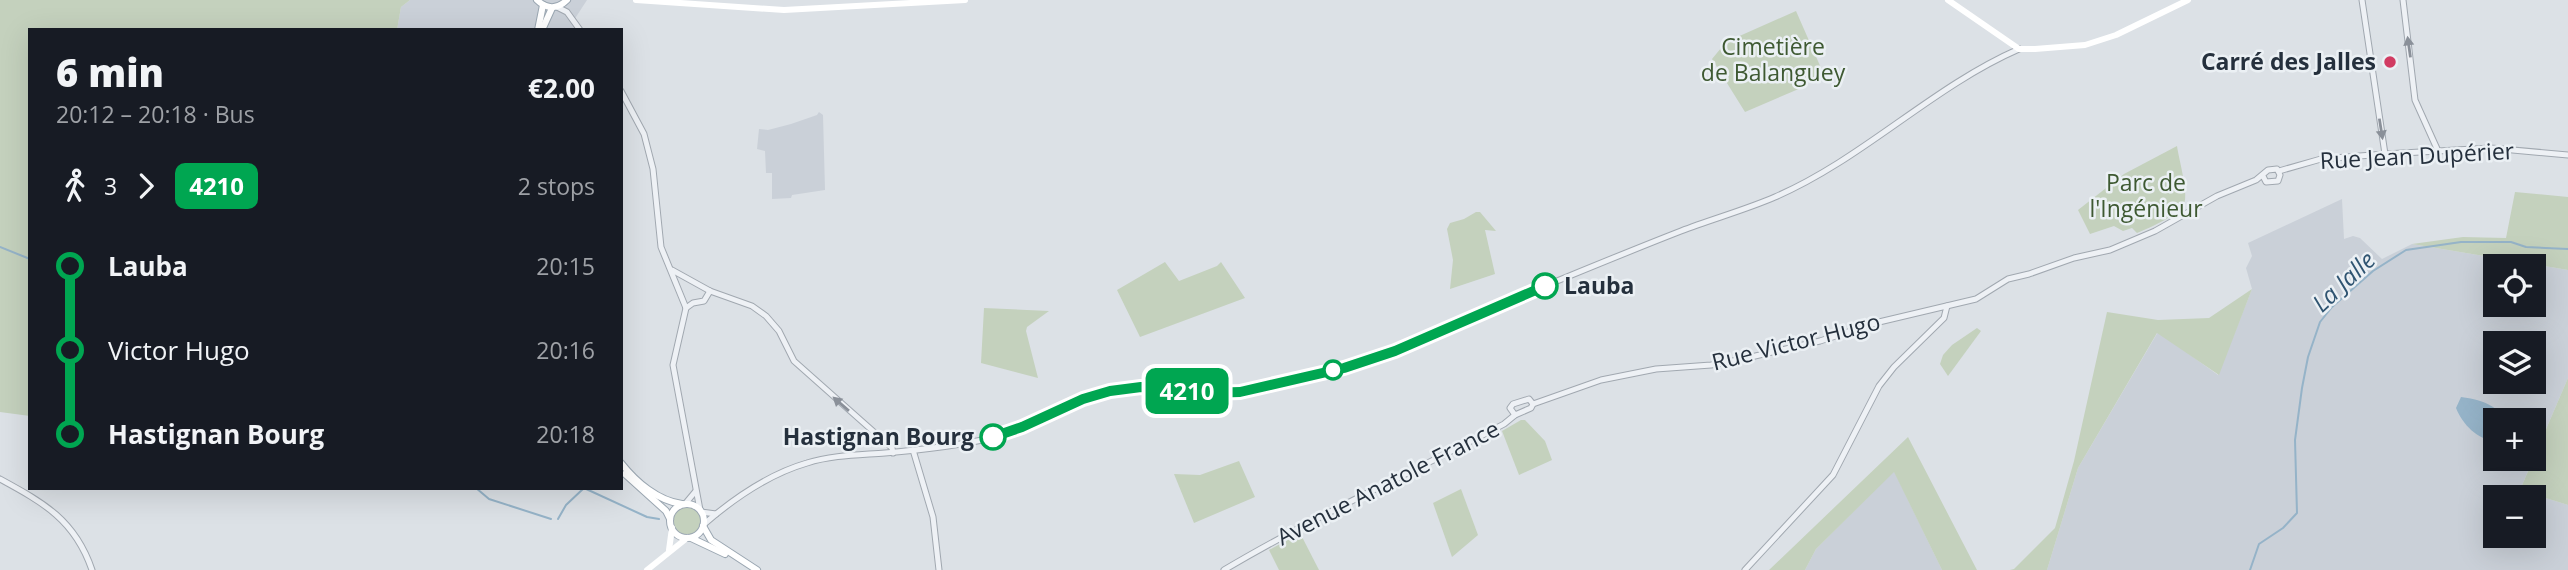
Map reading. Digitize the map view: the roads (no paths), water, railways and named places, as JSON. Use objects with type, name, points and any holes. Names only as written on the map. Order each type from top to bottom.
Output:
[{"type":"main road","points":[[636,0],[779,10],[965,0]]},
{"type":"main road","points":[[1948,0],[2019,49],[2029,50],[2064,48],[2097,42],[2143,24],[2189,0]]},
{"type":"main road","points":[[541,28],[555,7],[566,1]]},
{"type":"main road","points":[[540,28],[540,3],[555,7]]},
{"type":"main road","points":[[623,465],[653,493],[700,511],[703,525],[711,540],[757,570]]},
{"type":"main road","points":[[623,472],[666,511],[671,528],[668,551]]},
{"type":"main road","points":[[670,519],[674,509],[684,504]]},
{"type":"main road","points":[[647,570],[668,551],[698,533],[703,525]]},
{"type":"main road","points":[[671,528],[678,535],[712,546],[750,570]]},
{"type":"street","points":[[2361,0],[2385,154]]},
{"type":"street","points":[[2403,0],[2415,100],[2438,152]]},
{"type":"street","points":[[566,1],[567,12],[579,28]]},
{"type":"street","points":[[555,7],[567,12]]},
{"type":"street","points":[[703,525],[741,495],[805,463],[837,457],[893,453],[993,437],[1083,399],[1110,391],[1141,387],[1207,393],[1240,392],[1344,368],[1395,351],[1612,259],[1775,197],[1816,176],[1961,79],[2019,49]]},
{"type":"street","points":[[623,95],[644,134],[656,185],[660,240],[686,308],[673,365],[695,492],[700,511],[716,514]]},
{"type":"street","name":"Rue Jean Dupérier","points":[[2279,174],[2328,159],[2385,154],[2491,148],[2568,155]]},
{"type":"street","points":[[2270,169],[2279,174],[2273,183],[2264,179],[2265,171],[2270,169]]},
{"type":"street","name":"Rue Victor Hugo","points":[[1533,404],[1601,380],[1657,369],[1738,360],[1820,341],[1879,322],[1985,295],[2014,277],[2110,250],[2155,231],[2192,209],[2264,179]]},
{"type":"street","points":[[671,270],[710,291],[752,306],[766,316],[779,331],[794,361],[892,448],[893,453]]},
{"type":"street","points":[[686,308],[693,303],[704,302],[710,291]]},
{"type":"street","points":[[1745,570],[1833,475],[1879,386],[1894,367],[1944,318],[1947,306]]},
{"type":"street","points":[[1529,399],[1533,404],[1531,408],[1515,415],[1510,408],[1513,404],[1529,399]]},
{"type":"street","name":"Avenue Anatole France","points":[[1224,570],[1290,531],[1413,472],[1504,424],[1515,415]]},
{"type":"street","points":[[913,450],[933,517],[939,570]]},
{"type":"street","points":[[0,479],[52,509],[75,535],[92,570]]},
{"type":"street","points":[[684,504],[695,492]]},
{"type":"water","points":[[2461,397],[2486,403],[2494,408],[2483,408],[2483,437],[2471,430],[2456,408]]},
{"type":"waterway","name":"La Jalle","points":[[2250,570],[2259,544],[2283,528],[2297,513],[2295,440],[2302,388],[2308,357],[2320,322],[2332,307],[2373,271],[2406,250],[2461,242],[2511,242],[2526,247],[2568,249]]},
{"type":"waterway","points":[[0,247],[28,258]]},
{"type":"waterway","points":[[478,490],[489,499],[551,519]]},
{"type":"waterway","points":[[558,519],[566,505],[582,490]]},
{"type":"waterway","points":[[588,490],[647,517],[659,519]]},
{"type":"place","name":"Carré des Jalles","points":[[2390,62]]},
{"type":"place","name":"Lauba","points":[[1545,286]]},
{"type":"place","name":"Hastignan Bourg","points":[[993,437]]},
{"type":"park label","name":"Cimetière de Balanguey","points":[[1773,60]]},
{"type":"park label","name":"Parc de l'Ingénieur","points":[[2146,196]]}]
